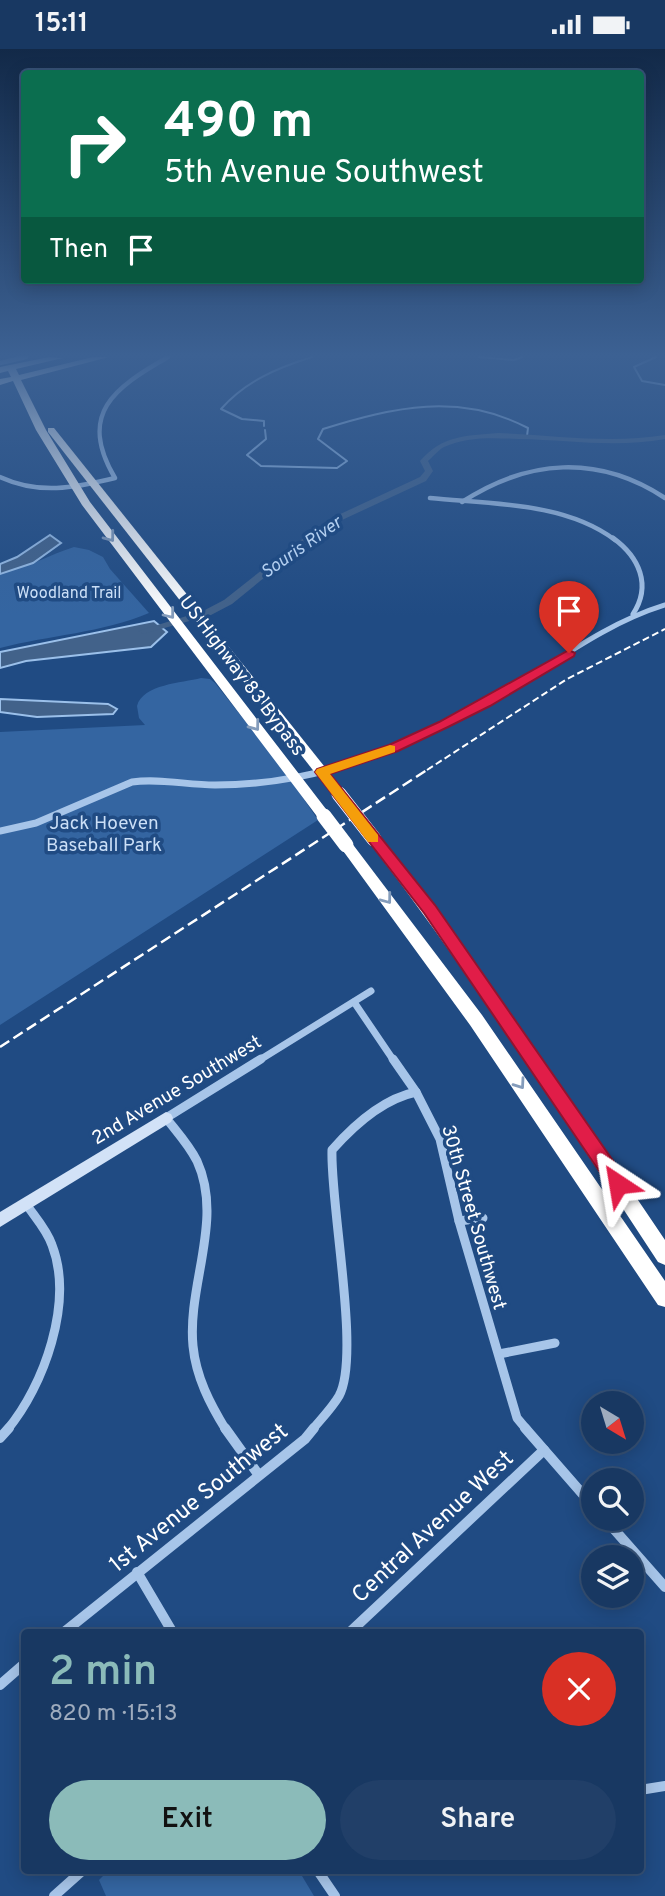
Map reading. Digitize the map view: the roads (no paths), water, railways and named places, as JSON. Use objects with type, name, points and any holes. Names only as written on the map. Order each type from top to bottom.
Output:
[{"type":"highway","name":"US Highway 83 Bypass","points":[[48,443],[75,487],[148,586],[476,1020],[665,1298]]},
{"type":"highway","points":[[61,443],[91,483]]},
{"type":"highway","name":"US Highway 83 Bypass","points":[[91,483],[429,909],[503,1014],[665,1256]]},
{"type":"street","points":[[0,477],[20,487],[36,490],[75,487],[115,478],[98,443]]},
{"type":"street","points":[[462,502],[484,488],[536,470],[574,467],[638,479],[665,498]]},
{"type":"street","points":[[430,498],[551,512],[581,521],[607,533],[628,551],[645,584],[632,615]]},
{"type":"street","points":[[0,831],[36,823],[145,779],[227,785],[321,772],[394,748],[475,709],[632,615],[665,605]]},
{"type":"street","name":"2nd Avenue Southwest","points":[[0,1220],[371,991]]},
{"type":"street","name":"30th Street Southwest","points":[[354,1002],[416,1092],[440,1139],[459,1221],[517,1418],[581,1492]]},
{"type":"street","name":"1st Avenue Southwest","points":[[68,1629],[305,1439],[341,1394],[348,1348],[331,1179],[332,1150],[350,1130],[397,1096],[416,1092]]},
{"type":"street","points":[[166,1118],[199,1165],[209,1209],[192,1302],[193,1347],[201,1385],[221,1422],[258,1474]]},
{"type":"street","points":[[0,1438],[26,1403],[43,1369],[52,1339],[58,1298],[54,1248],[26,1204]]},
{"type":"street","points":[[459,1221],[483,1218]]},
{"type":"street","points":[[499,1354],[555,1343]]},
{"type":"street","name":"Central Avenue West","points":[[353,1629],[544,1450]]},
{"type":"street","points":[[616,1531],[665,1587]]},
{"type":"street","points":[[137,1572],[171,1629]]},
{"type":"street","points":[[0,1685],[21,1667]]},
{"type":"street","points":[[644,1789],[665,1786]]},
{"type":"street","points":[[54,1896],[79,1874]]},
{"type":"street","points":[[320,1874],[335,1896]]},
{"type":"waterway","points":[[261,443],[247,455],[261,466],[337,468],[347,461],[324,443]]},
{"type":"waterway","name":"Souris River","points":[[143,631],[207,613],[228,602],[294,549],[339,518],[423,479],[429,471],[424,461],[440,446],[449,443]]},
{"type":"railway","points":[[427,770],[567,679],[665,629]]},
{"type":"railway","points":[[0,1047],[430,768]]},
{"type":"park label","name":"Woodland Trail","points":[[69,592]]},
{"type":"park label","name":"Jack Hoeven Baseball Park","points":[[104,833]]}]
